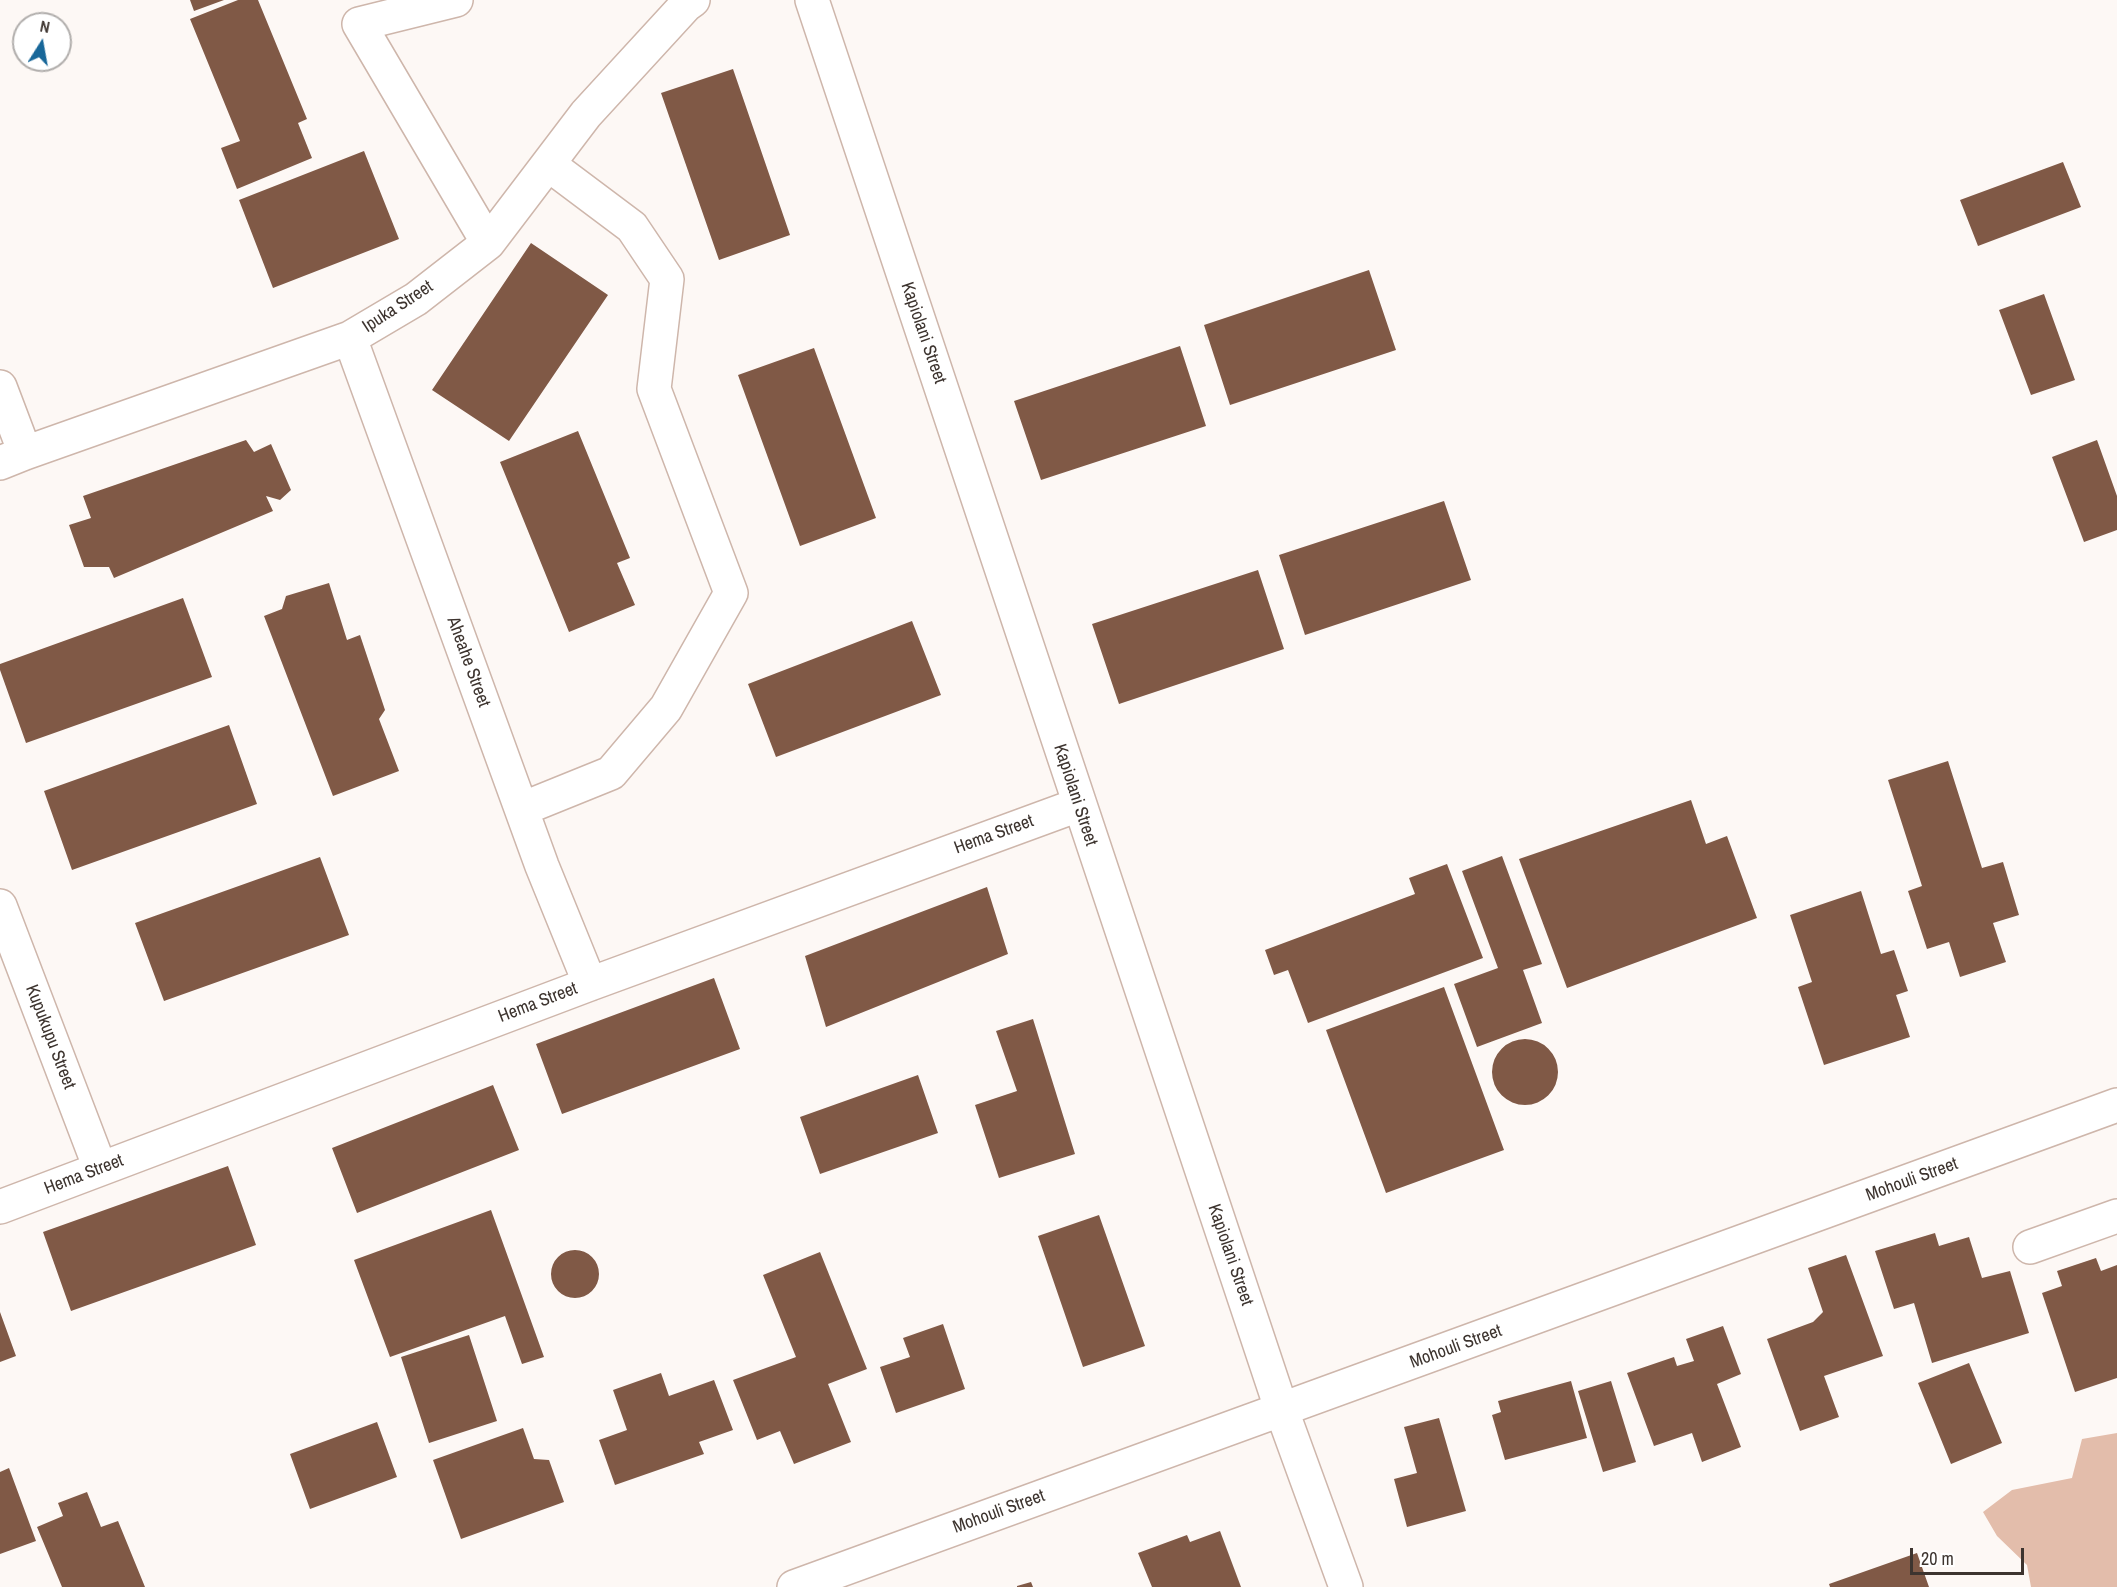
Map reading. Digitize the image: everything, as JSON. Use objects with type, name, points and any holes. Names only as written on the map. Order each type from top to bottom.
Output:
[{"type":"street","points":[[456,0],[359,24],[488,243]]},
{"type":"street","name":"Ipuka Street","points":[[13,458],[350,338],[416,299],[488,243],[586,114],[693,0]]},
{"type":"street","name":"Kapiolani Street","points":[[812,0],[1282,1411],[1346,1587]]},
{"type":"street","points":[[522,809],[611,773],[666,708],[731,593],[654,389],[667,279],[632,227],[548,164]]},
{"type":"street","name":"Aheahe Street","points":[[350,338],[542,866],[590,984]]},
{"type":"street","points":[[0,387],[13,458]]},
{"type":"street","name":"Hema Street","points":[[0,1207],[590,984],[1078,804]]},
{"type":"street","name":"Kupukupu Street","points":[[0,906],[100,1168]]},
{"type":"street","name":"Mohouli Street","points":[[794,1587],[2117,1105]]},
{"type":"street","points":[[2030,1248],[2117,1215]]},
{"type":"shaded area","points":[[2117,1433],[2117,1587],[2031,1587],[2027,1565],[1997,1536],[1983,1512],[2012,1490],[2072,1478],[2082,1439]]},
{"type":"building","points":[[190,0],[224,0],[194,11]]},
{"type":"building","points":[[238,0],[258,0],[307,119],[298,123],[312,158],[237,189],[221,148],[240,141],[190,19]]},
{"type":"building","points":[[733,69],[790,235],[719,260],[661,93]]},
{"type":"building","points":[[364,151],[399,239],[273,288],[239,200]]},
{"type":"building","points":[[2063,162],[2081,207],[1978,246],[1960,200]]},
{"type":"building","points":[[531,243],[608,295],[509,441],[432,390]]},
{"type":"building","points":[[1369,270],[1396,350],[1230,405],[1204,325]]},
{"type":"building","points":[[2044,294],[2075,380],[2031,395],[1999,310]]},
{"type":"building","points":[[1180,346],[1206,426],[1041,480],[1014,401]]},
{"type":"building","points":[[814,348],[876,518],[800,546],[738,375]]},
{"type":"building","points":[[578,431],[630,558],[617,563],[635,605],[569,632],[500,462]]},
{"type":"building","points":[[246,440],[254,452],[271,444],[291,490],[280,500],[266,496],[273,511],[114,578],[109,567],[84,567],[69,525],[91,518],[83,496]]},
{"type":"building","points":[[2097,440],[2117,496],[2117,530],[2084,542],[2052,457]]},
{"type":"building","points":[[1444,501],[1471,580],[1305,635],[1279,555]]},
{"type":"building","points":[[1258,570],[1284,649],[1119,704],[1092,624]]},
{"type":"building","points":[[329,583],[347,640],[360,635],[385,710],[379,719],[399,771],[333,796],[264,616],[282,609],[286,596]]},
{"type":"building","points":[[183,598],[212,677],[26,743],[0,670],[0,664]]},
{"type":"building","points":[[912,621],[941,695],[776,757],[748,684]]},
{"type":"building","points":[[229,725],[257,804],[72,870],[44,791]]},
{"type":"building","points":[[1948,761],[1982,868],[2003,862],[2019,915],[1993,923],[2006,962],[1960,977],[1949,942],[1927,949],[1908,891],[1922,886],[1888,780]]},
{"type":"building","points":[[1691,800],[1706,844],[1727,836],[1757,918],[1567,988],[1519,859]]},
{"type":"building","points":[[1502,856],[1542,964],[1523,970],[1542,1023],[1477,1047],[1454,984],[1498,968],[1462,871]]},
{"type":"building","points":[[320,857],[349,935],[164,1001],[135,923]]},
{"type":"building","points":[[1447,864],[1483,958],[1308,1023],[1288,970],[1274,975],[1265,950],[1415,894],[1409,878]]},
{"type":"building","points":[[987,887],[1008,954],[826,1027],[805,956]]},
{"type":"building","points":[[1861,891],[1881,954],[1894,950],[1908,991],[1896,995],[1910,1037],[1824,1065],[1798,987],[1812,982],[1790,915]]},
{"type":"building","points":[[714,978],[740,1049],[562,1114],[536,1044]]},
{"type":"building","points":[[1444,987],[1504,1150],[1386,1193],[1326,1030]]},
{"type":"building","points":[[1033,1019],[1075,1154],[999,1178],[975,1105],[1017,1091],[996,1031]]},
{"type":"building","points":[[1525,1039],[1537,1042],[1548,1049],[1555,1060],[1558,1072],[1555,1084],[1548,1095],[1537,1102],[1525,1105],[1513,1102],[1502,1095],[1495,1084],[1492,1072],[1495,1060],[1502,1049],[1513,1042]]},
{"type":"building","points":[[918,1075],[938,1133],[820,1174],[800,1117]]},
{"type":"building","points":[[493,1085],[519,1150],[357,1213],[332,1148]]},
{"type":"building","points":[[228,1166],[256,1245],[71,1311],[43,1232]]},
{"type":"building","points":[[491,1210],[544,1357],[522,1364],[505,1316],[390,1357],[354,1260]]},
{"type":"building","points":[[1099,1215],[1145,1346],[1083,1367],[1038,1236]]},
{"type":"building","points":[[1935,1233],[1939,1246],[1969,1237],[1982,1278],[2010,1271],[2029,1333],[1932,1363],[1914,1303],[1894,1309],[1875,1251]]},
{"type":"building","points":[[575,1250],[592,1257],[599,1274],[592,1291],[575,1298],[558,1291],[551,1274],[558,1257]]},
{"type":"building","points":[[820,1252],[867,1369],[828,1384],[851,1442],[794,1464],[780,1431],[757,1440],[733,1380],[796,1357],[763,1275]]},
{"type":"building","points":[[1846,1255],[1883,1356],[1824,1376],[1839,1417],[1800,1431],[1767,1339],[1813,1322],[1823,1312],[1808,1268]]},
{"type":"building","points":[[2096,1258],[2101,1271],[2117,1265],[2117,1378],[2075,1392],[2042,1293],[2062,1286],[2057,1271]]},
{"type":"building","points":[[0,1312],[16,1356],[0,1362]]},
{"type":"building","points":[[943,1324],[965,1389],[896,1413],[880,1367],[910,1357],[903,1338]]},
{"type":"building","points":[[1723,1326],[1741,1374],[1717,1384],[1741,1447],[1702,1462],[1692,1433],[1654,1446],[1627,1373],[1674,1357],[1677,1366],[1694,1361],[1686,1339]]},
{"type":"building","points":[[469,1335],[497,1421],[429,1443],[401,1357]]},
{"type":"building","points":[[1969,1363],[2002,1443],[1951,1464],[1918,1383]]},
{"type":"building","points":[[661,1373],[669,1396],[714,1380],[733,1430],[699,1442],[704,1454],[615,1485],[599,1440],[627,1430],[613,1390]]},
{"type":"building","points":[[1571,1381],[1587,1438],[1505,1460],[1492,1415],[1501,1412],[1498,1401]]},
{"type":"building","points":[[1611,1381],[1636,1462],[1603,1472],[1578,1391]]},
{"type":"building","points":[[1439,1418],[1466,1511],[1407,1527],[1394,1479],[1417,1473],[1404,1427]]},
{"type":"building","points":[[377,1422],[397,1477],[310,1509],[290,1454]]},
{"type":"building","points":[[523,1428],[534,1459],[549,1460],[564,1502],[461,1539],[433,1460]]},
{"type":"building","points":[[9,1468],[36,1541],[0,1554],[0,1472]]},
{"type":"building","points":[[87,1492],[101,1527],[118,1521],[145,1587],[62,1587],[37,1527],[63,1516],[58,1503]]},
{"type":"building","points":[[1220,1531],[1241,1587],[1152,1587],[1138,1553],[1187,1535],[1190,1542]]},
{"type":"building","points":[[1917,1553],[1929,1587],[1830,1587],[1829,1584]]},
{"type":"building","points":[[1031,1582],[1033,1587],[1017,1587],[1017,1586]]}]
